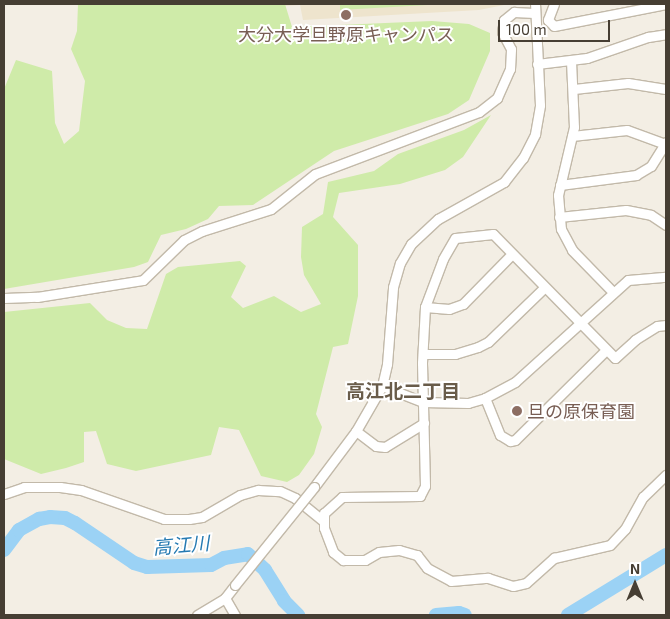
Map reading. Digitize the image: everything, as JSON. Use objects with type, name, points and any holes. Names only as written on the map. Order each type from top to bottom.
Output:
[{"type":"street","points":[[554,4],[548,20],[554,26],[666,4]]},
{"type":"street","points":[[4,298],[37,298],[143,280],[184,240],[202,231],[271,210],[315,174],[478,112],[497,98],[510,69],[511,49],[502,32],[504,20],[514,12],[535,8],[540,105],[535,134],[523,158],[504,182],[438,219],[412,244],[400,263],[392,287],[387,364],[382,386],[356,431],[314,487],[225,598],[197,615]]},
{"type":"street","points":[[537,64],[571,61],[666,34]]},
{"type":"street","points":[[571,61],[574,89],[572,136],[560,185],[559,217],[569,245],[612,291]]},
{"type":"street","points":[[574,89],[628,83],[666,89]]},
{"type":"street","points":[[560,185],[636,175],[651,166],[666,143],[627,130],[572,136]]},
{"type":"street","points":[[559,217],[626,210],[650,215],[666,225]]},
{"type":"street","points":[[666,326],[657,326],[635,340],[615,358],[577,323],[493,234],[455,238],[443,259],[425,307],[423,354],[425,486],[420,496],[342,497],[324,512],[323,521],[333,552],[343,560],[365,560],[379,552],[399,550],[417,556],[427,568],[451,582],[488,578],[512,586],[526,583],[554,558],[610,545],[625,530],[643,497],[666,476]]},
{"type":"street","points":[[425,307],[448,309],[463,304],[512,254]]},
{"type":"street","points":[[382,386],[423,402],[468,403],[485,398],[515,382],[612,291],[628,280],[666,277]]},
{"type":"street","points":[[423,354],[455,354],[478,348],[544,288]]},
{"type":"street","points":[[485,398],[500,435],[510,441],[515,440],[606,350]]},
{"type":"street","points":[[356,431],[376,446],[385,448],[424,424]]},
{"type":"street","points":[[4,494],[24,487],[60,486],[81,490],[164,519],[189,519],[202,517],[240,496],[258,490],[280,491],[295,498],[323,521]]},
{"type":"street","points":[[225,598],[235,615]]},
{"type":"shaded area","name":"大分大学旦野原キャンパス","points":[[234,4],[509,4],[479,10],[303,20],[300,5],[235,9]]},
{"type":"green space","points":[[78,4],[285,4],[292,27],[432,21],[469,24],[490,33],[490,51],[469,100],[448,114],[334,151],[253,205],[219,206],[208,219],[186,229],[161,235],[148,262],[134,267],[4,289],[4,89],[16,60],[52,71],[55,123],[64,144],[79,131],[85,81],[71,49],[77,31]]},
{"type":"green space","points":[[340,4],[445,4],[340,10]]},
{"type":"green space","points":[[491,115],[463,157],[445,170],[400,184],[339,193],[333,217],[358,245],[358,296],[348,344],[333,347],[316,414],[322,427],[314,454],[299,475],[287,482],[261,476],[239,430],[219,427],[211,455],[136,471],[107,464],[96,431],[84,432],[84,462],[66,468],[41,474],[4,459],[4,312],[90,303],[107,320],[126,328],[147,329],[166,274],[178,267],[240,261],[246,266],[231,297],[243,308],[274,296],[301,312],[321,304],[304,275],[301,257],[302,227],[323,214],[328,182],[374,171],[398,154],[464,130]]},
{"type":"waterway","name":"高江川","points":[[4,550],[19,530],[39,519],[50,517],[65,518],[75,523],[134,563],[147,567],[211,565],[224,558],[248,554],[265,570],[284,601],[298,615]]},
{"type":"waterway","name":"高江川","points":[[568,615],[666,555]]},
{"type":"waterway","name":"高江川","points":[[436,615],[459,613],[465,615]]},
{"type":"place","name":"大分大学旦野原キャンパス","points":[[346,15]]},
{"type":"place","name":"旦の原保育園","points":[[517,411]]},
{"type":"district","name":"高江北二丁目","points":[[403,391]]}]
